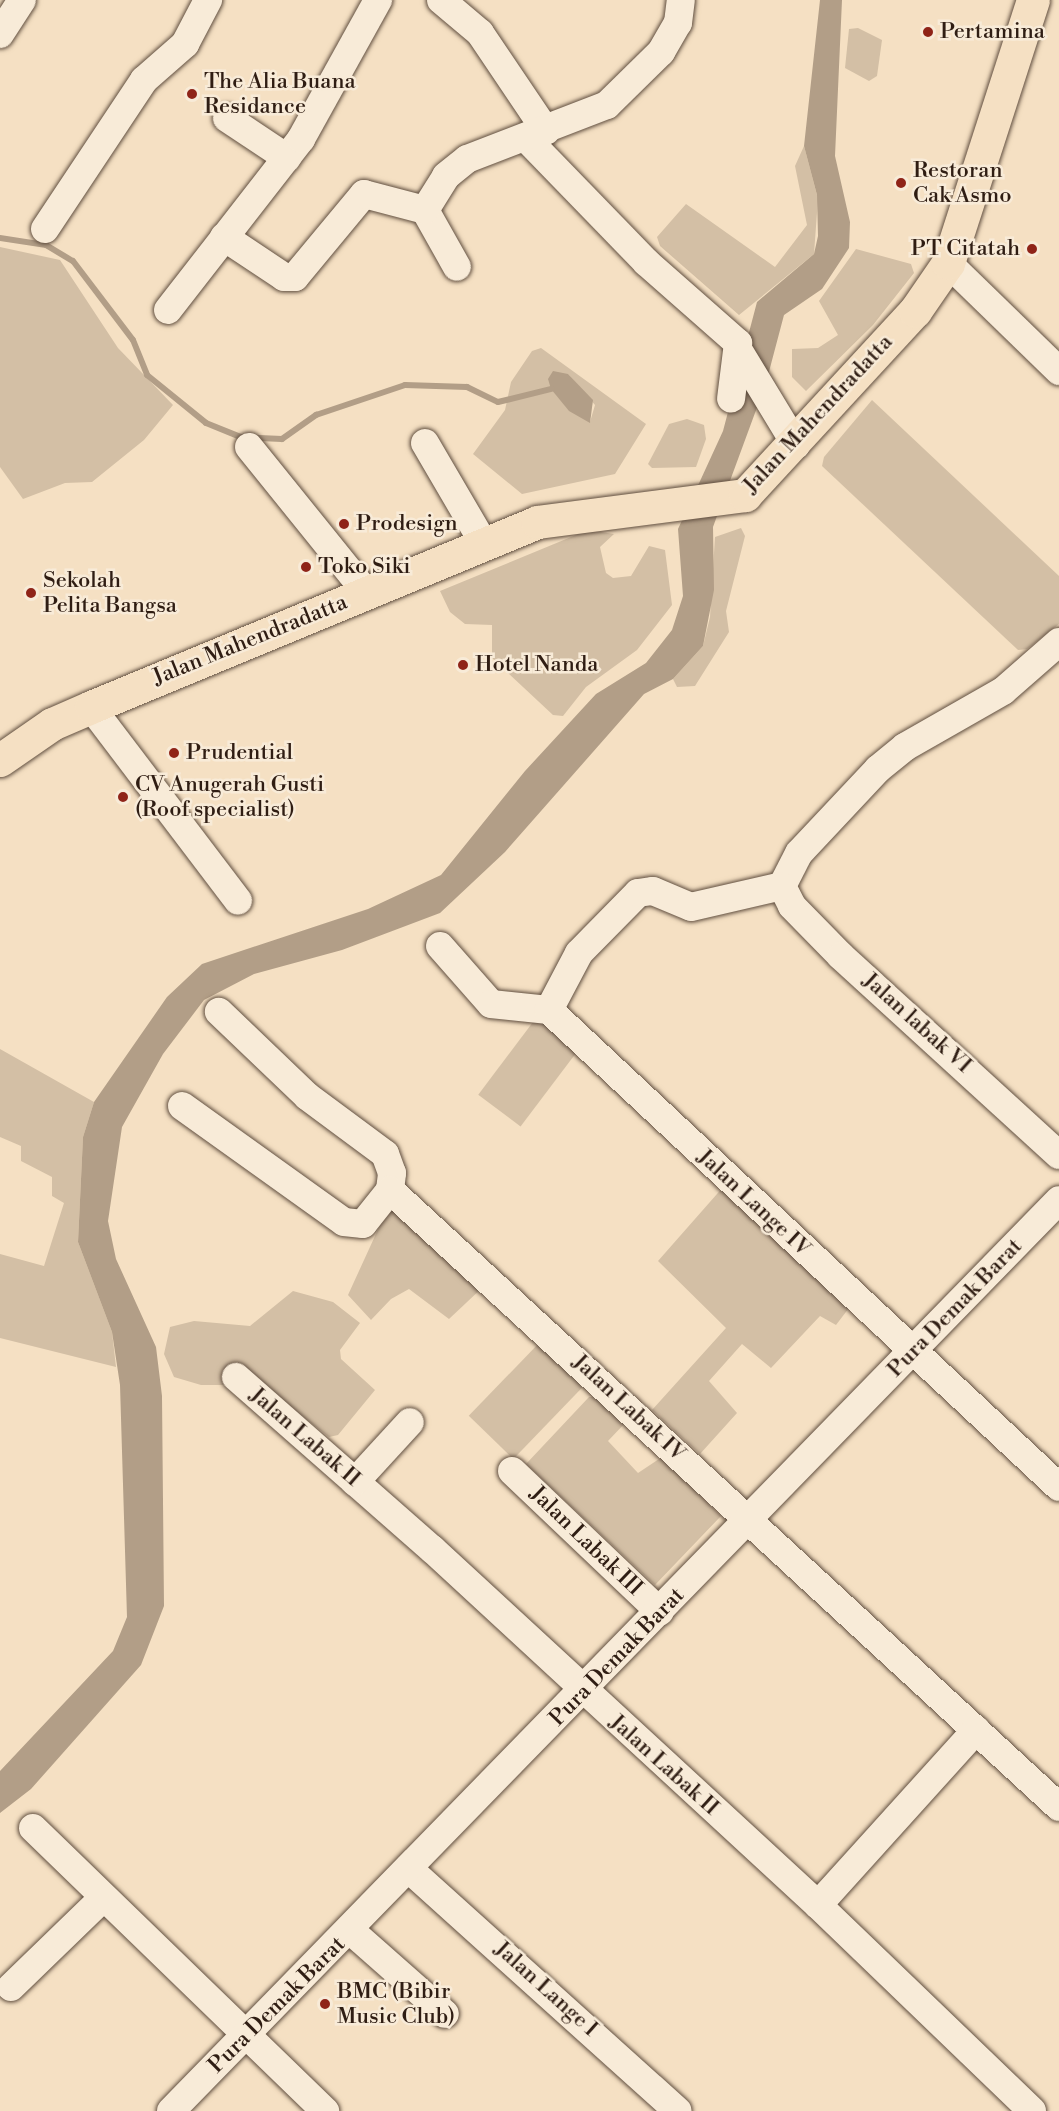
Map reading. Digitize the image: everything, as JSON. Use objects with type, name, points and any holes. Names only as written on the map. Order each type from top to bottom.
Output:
[{"type":"highway","name":"Jalan Mahendradatta","points":[[0,760],[52,724],[537,522],[643,508],[733,501],[788,432],[915,311],[948,263],[1032,0]]},
{"type":"street","points":[[0,34],[22,0]]},
{"type":"street","points":[[45,229],[144,80],[185,44],[208,0]]},
{"type":"street","points":[[168,310],[287,158],[378,0]]},
{"type":"street","points":[[425,210],[454,168],[595,113],[640,76],[673,33],[681,0]]},
{"type":"street","points":[[457,5],[502,60],[536,135],[646,262],[732,337],[741,356],[788,432]]},
{"type":"street","points":[[227,118],[287,158]]},
{"type":"street","points":[[224,237],[291,278],[364,194],[425,210],[457,267]]},
{"type":"street","points":[[948,263],[1059,371]]},
{"type":"street","points":[[731,399],[741,356]]},
{"type":"street","points":[[425,443],[484,544]]},
{"type":"street","points":[[249,447],[366,592]]},
{"type":"street","points":[[440,946],[491,1004],[549,1010],[579,953],[638,893],[653,891],[691,907],[782,886],[799,853],[878,769],[904,747],[1003,691],[1059,642]]},
{"type":"street","points":[[91,707],[238,901]]},
{"type":"street","name":"Jalan labak VI","points":[[782,886],[792,906],[841,956],[1059,1155]]},
{"type":"street","name":"Jalan Lange IV","points":[[549,1010],[1059,1487]]},
{"type":"street","points":[[182,1106],[344,1222],[363,1224],[390,1190],[392,1173],[385,1154],[307,1096],[219,1012]]},
{"type":"street","name":"Jalan Labak IV","points":[[390,1190],[1059,1807]]},
{"type":"street","name":"Pura Demak Barat","points":[[171,2111],[248,2036],[410,1870],[1059,1200]]},
{"type":"street","name":"Jalan Labak II","points":[[236,1377],[355,1482],[818,1905],[1032,2111]]},
{"type":"street","points":[[355,1482],[411,1422]]},
{"type":"street","name":"Jalan Labak III","points":[[512,1471],[660,1611]]},
{"type":"street","points":[[818,1905],[976,1730]]},
{"type":"street","points":[[33,1828],[326,2111]]},
{"type":"street","name":"Jalan Lange I","points":[[410,1870],[678,2111]]},
{"type":"street","points":[[11,1987],[104,1897]]},
{"type":"street","points":[[351,1930],[445,2014]]},
{"type":"shaded area","points":[[820,0],[842,0],[835,156],[850,222],[849,248],[822,289],[784,315],[766,383],[713,527],[714,590],[703,646],[673,679],[644,694],[505,852],[440,913],[342,950],[254,974],[204,1000],[163,1054],[122,1127],[108,1221],[116,1259],[156,1347],[162,1396],[164,1606],[141,1665],[31,1789],[0,1813],[0,1771],[113,1651],[127,1617],[120,1385],[112,1332],[78,1242],[83,1137],[94,1102],[167,997],[202,964],[368,909],[441,875],[525,771],[596,694],[646,663],[672,630],[683,596],[678,529],[723,431],[757,302],[814,254],[818,236],[817,195],[804,146]]},
{"type":"shaded area","points":[[858,28],[882,40],[877,76],[869,81],[845,68],[849,29]]},
{"type":"shaded area","points":[[804,146],[818,199],[814,254],[739,315],[660,246],[657,237],[686,204],[775,267],[807,225],[795,166]]},
{"type":"shaded area","points":[[0,247],[60,260],[118,348],[173,405],[144,440],[92,482],[65,483],[23,499],[0,467]]},
{"type":"shaded area","points":[[856,249],[911,264],[914,273],[873,325],[806,391],[792,377],[792,349],[818,348],[838,335],[819,301]]},
{"type":"shaded area","points":[[541,348],[646,424],[615,474],[522,494],[473,454],[505,410],[511,382],[532,351]],"holes":[[[568,374],[595,405],[590,422]]]},
{"type":"shaded area","points":[[553,371],[568,374],[593,400],[590,423],[569,411],[551,389],[548,379]]},
{"type":"shaded area","points":[[872,400],[1059,576],[1059,624],[1027,649],[1018,650],[822,466],[824,457]]},
{"type":"shaded area","points":[[687,419],[704,425],[706,439],[696,467],[652,468],[648,464],[669,424]]},
{"type":"shaded area","points":[[741,528],[745,536],[726,611],[729,632],[695,686],[677,687],[673,679],[703,646],[710,617],[715,537]]},
{"type":"shaded area","points":[[588,530],[614,534],[600,547],[606,573],[613,578],[631,576],[649,546],[665,550],[672,605],[637,650],[586,687],[563,716],[553,715],[492,658],[492,625],[465,624],[450,612],[440,591]]},
{"type":"shaded area","points":[[536,1018],[578,1050],[521,1127],[478,1095]]},
{"type":"shaded area","points":[[0,1049],[94,1102],[83,1137],[78,1242],[112,1332],[116,1367],[0,1338],[0,1254],[44,1266],[64,1203],[52,1196],[52,1177],[21,1161],[21,1146],[0,1137]]},
{"type":"shaded area","points":[[724,1186],[852,1304],[836,1325],[820,1316],[771,1368],[742,1344],[709,1381],[737,1413],[700,1454],[652,1410],[726,1328],[658,1261]]},
{"type":"shaded area","points":[[391,1201],[483,1287],[449,1319],[409,1289],[391,1299],[371,1320],[348,1295]]},
{"type":"shaded area","points":[[293,1291],[333,1302],[360,1323],[340,1350],[341,1359],[375,1390],[338,1435],[329,1437],[245,1371],[233,1385],[201,1385],[174,1377],[164,1354],[170,1327],[194,1321],[250,1326]]},
{"type":"shaded area","points":[[541,1341],[586,1384],[513,1459],[469,1416]]},
{"type":"shaded area","points":[[589,1397],[598,1397],[626,1422],[608,1441],[638,1473],[662,1457],[721,1516],[655,1585],[526,1464]]},
{"type":"waterway","points":[[0,238],[46,245],[73,261],[133,340],[147,375],[206,423],[240,437],[282,439],[316,415],[405,385],[467,387],[498,402],[551,389]]},
{"type":"place","name":"Pertamina","points":[[928,32]]},
{"type":"place","name":"The Alia Buana Residance","points":[[192,94]]},
{"type":"place","name":"Restoran Cak Asmo","points":[[901,183]]},
{"type":"place","name":"PT Citatah","points":[[1032,249]]},
{"type":"place","name":"Prodesign","points":[[344,524]]},
{"type":"place","name":"Toko Siki","points":[[306,567]]},
{"type":"place","name":"Sekolah Pelita Bangsa","points":[[31,593]]},
{"type":"place","name":"Hotel Nanda","points":[[463,665]]},
{"type":"place","name":"Prudential","points":[[174,753]]},
{"type":"place","name":"CV Anugerah Gusti (Roof specialist)","points":[[123,797]]},
{"type":"place","name":"BMC (Bibir Music Club)","points":[[325,2004]]}]
